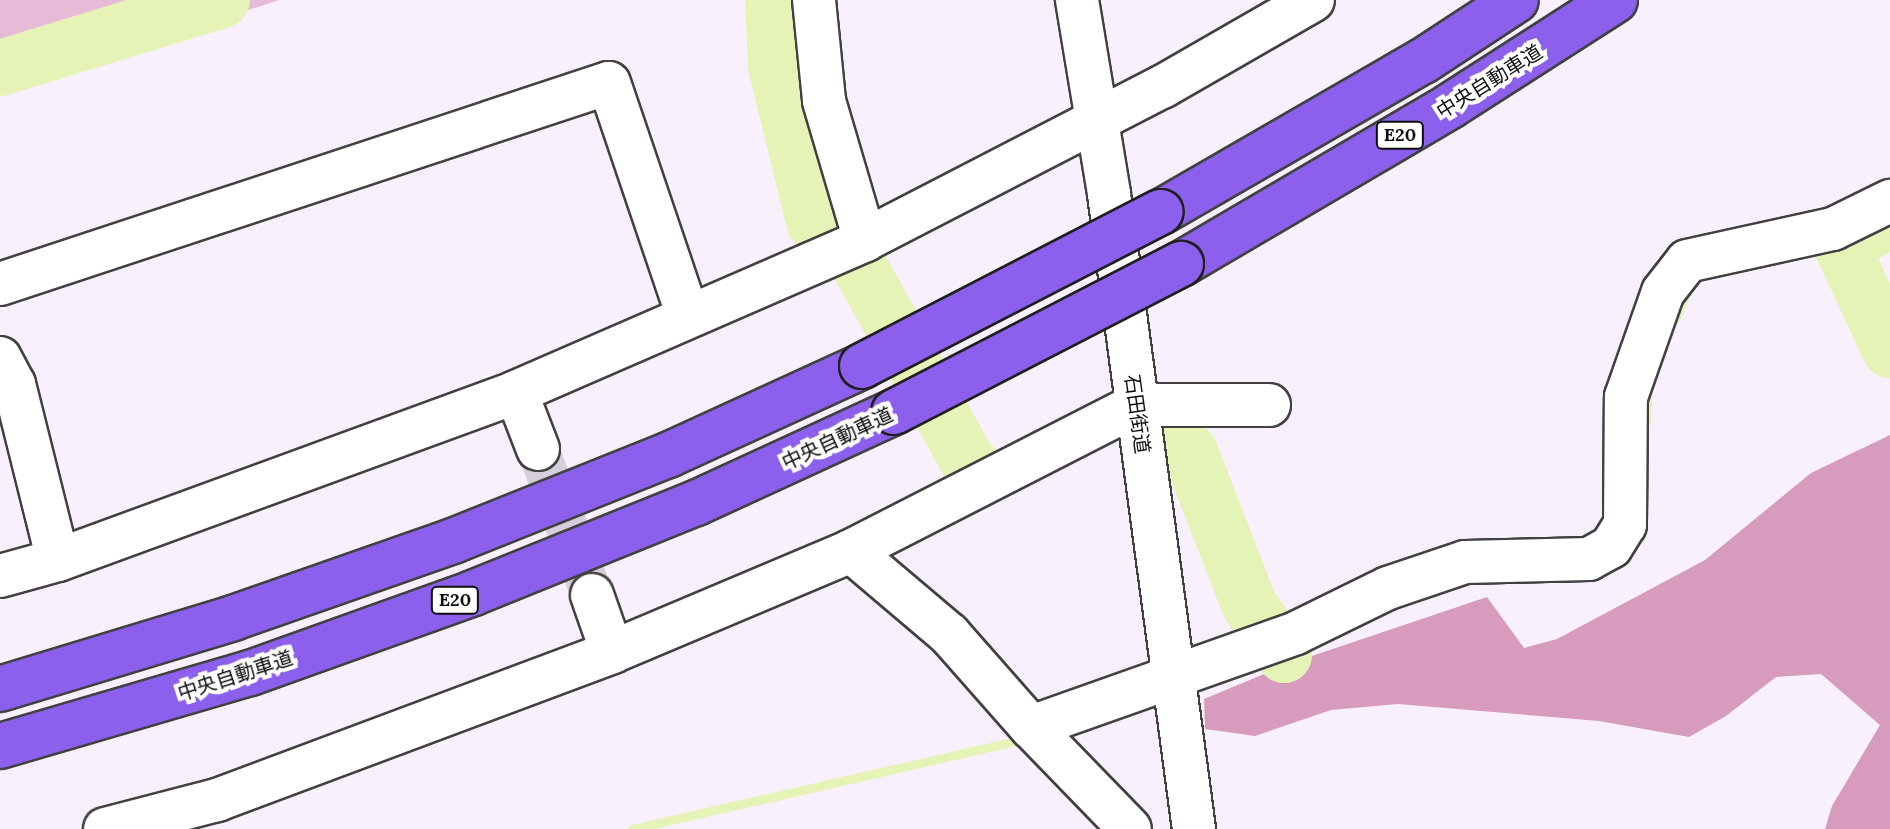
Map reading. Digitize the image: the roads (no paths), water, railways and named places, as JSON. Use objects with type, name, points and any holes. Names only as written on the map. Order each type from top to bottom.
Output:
[{"type":"highway","name":"E20","points":[[0,689],[233,618],[453,541],[668,455],[862,366],[1161,212],[1423,61],[1516,0]]},
{"type":"highway","name":"中央自動車道","points":[[0,746],[250,673],[473,593],[696,503],[894,412],[1181,264],[1450,106],[1615,0]]},
{"type":"street","points":[[814,0],[824,101],[865,240]]},
{"type":"street","name":"石田街道","points":[[1077,0],[1194,829]]},
{"type":"street","points":[[0,576],[58,560],[516,392],[865,240],[1096,122],[1313,0]]},
{"type":"street","points":[[0,284],[609,83],[688,316]]},
{"type":"street","points":[[1031,727],[1280,639],[1388,588],[1465,562],[1589,559],[1611,547],[1625,525],[1626,397],[1663,292],[1687,261],[1833,229],[1890,201]]},
{"type":"street","points":[[0,358],[14,384],[58,560]]},
{"type":"street","points":[[516,392],[538,449]]},
{"type":"street","points":[[105,829],[217,800],[612,652],[851,551],[1136,405],[1269,405]]},
{"type":"street","points":[[851,551],[949,634],[1031,727],[1130,829]]},
{"type":"street","points":[[592,595],[612,652]]},
{"type":"waterway","points":[[0,68],[222,0]]},
{"type":"waterway","points":[[773,0],[776,66],[814,222]]},
{"type":"waterway","points":[[1890,220],[1842,247],[1890,350]]},
{"type":"waterway","points":[[860,267],[968,462],[977,470]]},
{"type":"waterway","points":[[1675,319],[1688,289]]},
{"type":"waterway","points":[[1646,422],[1648,389]]},
{"type":"waterway","points":[[1167,439],[1190,452],[1249,604],[1284,655]]},
{"type":"waterway","points":[[632,829],[1024,739]]},
{"type":"tunnel","points":[[538,449],[592,595]]}]
